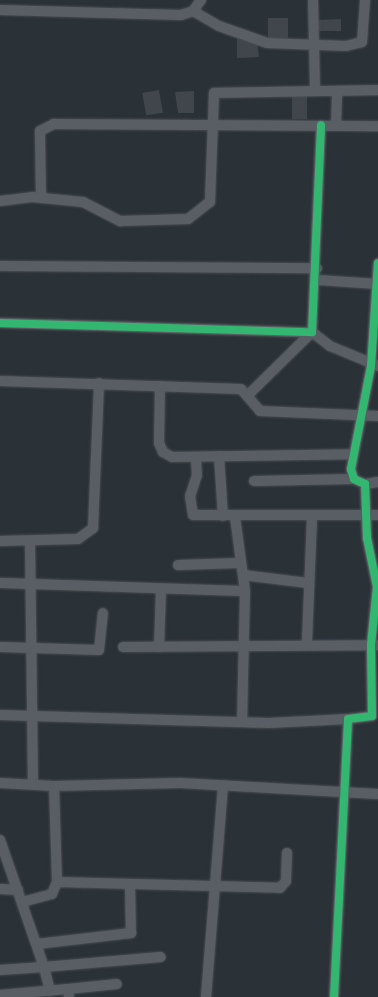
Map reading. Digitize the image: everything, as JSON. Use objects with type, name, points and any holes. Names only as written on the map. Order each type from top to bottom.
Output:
[{"type":"street","points":[[0,10],[181,15],[193,11],[201,0]]},
{"type":"street","points":[[312,0],[315,91]]},
{"type":"street","points":[[193,11],[219,26],[267,43],[315,46],[362,42],[365,0]]},
{"type":"street","points":[[0,201],[41,198],[83,202],[120,221],[188,219],[210,202],[212,99],[220,90],[378,90]]},
{"type":"street","points":[[336,125],[337,91]]},
{"type":"street","points":[[248,395],[312,332],[318,280],[321,124]]},
{"type":"street","points":[[41,198],[38,145],[45,126],[321,124],[378,126]]},
{"type":"street","points":[[354,479],[354,454],[361,414],[374,366],[378,263]]},
{"type":"street","points":[[0,266],[317,268]]},
{"type":"street","points":[[318,280],[377,284]]},
{"type":"street","points":[[0,323],[312,332],[374,366]]},
{"type":"street","points":[[0,381],[241,389],[260,411],[378,416]]},
{"type":"street","points":[[0,541],[78,539],[93,528],[99,383]]},
{"type":"street","points":[[160,386],[163,452],[196,458],[354,454]]},
{"type":"street","points":[[219,456],[223,516]]},
{"type":"street","points":[[196,458],[191,512],[235,517],[378,515]]},
{"type":"street","points":[[254,481],[354,479],[365,484],[378,482]]},
{"type":"street","points":[[0,715],[32,714],[242,719],[269,723],[375,716],[374,645],[377,598],[374,551],[365,515],[365,484]]},
{"type":"street","points":[[307,642],[312,516]]},
{"type":"street","points":[[235,517],[239,563],[245,591],[242,719]]},
{"type":"street","points":[[30,541],[34,648],[32,714],[33,783]]},
{"type":"street","points":[[178,565],[239,563]]},
{"type":"street","points":[[243,576],[308,583]]},
{"type":"street","points":[[0,583],[161,590],[245,591]]},
{"type":"street","points":[[159,648],[161,590]]},
{"type":"street","points":[[0,647],[99,650],[104,613]]},
{"type":"street","points":[[123,646],[159,648],[307,642],[374,645]]},
{"type":"street","points":[[334,997],[348,719]]},
{"type":"street","points":[[0,783],[33,783],[54,786],[223,786],[378,794]]},
{"type":"street","points":[[23,902],[52,894],[57,882],[54,786]]},
{"type":"street","points":[[206,997],[223,786]]},
{"type":"street","points":[[0,840],[37,944],[50,991]]},
{"type":"street","points":[[57,882],[280,888],[286,881],[287,853]]},
{"type":"street","points":[[37,944],[131,934],[130,884]]},
{"type":"street","points":[[0,889],[18,890]]},
{"type":"street","points":[[0,970],[161,957]]},
{"type":"street","points":[[0,995],[50,991],[68,993],[117,984]]},
{"type":"building","points":[[268,18],[288,18],[288,38],[268,38]]},
{"type":"building","points":[[341,19],[341,31],[319,31],[317,20]]},
{"type":"building","points":[[237,37],[257,39],[259,57],[237,58]]},
{"type":"building","points":[[159,90],[163,113],[146,116],[142,93]]},
{"type":"building","points":[[194,91],[194,113],[178,113],[175,92]]},
{"type":"building","points":[[292,95],[307,95],[307,119],[292,119]]},
{"type":"cycle path","points":[[0,323],[312,332],[321,125]]},
{"type":"cycle path","points":[[334,997],[348,719],[372,716],[371,645],[377,587],[367,538],[365,484],[354,479],[351,469],[371,366],[378,263]]}]
